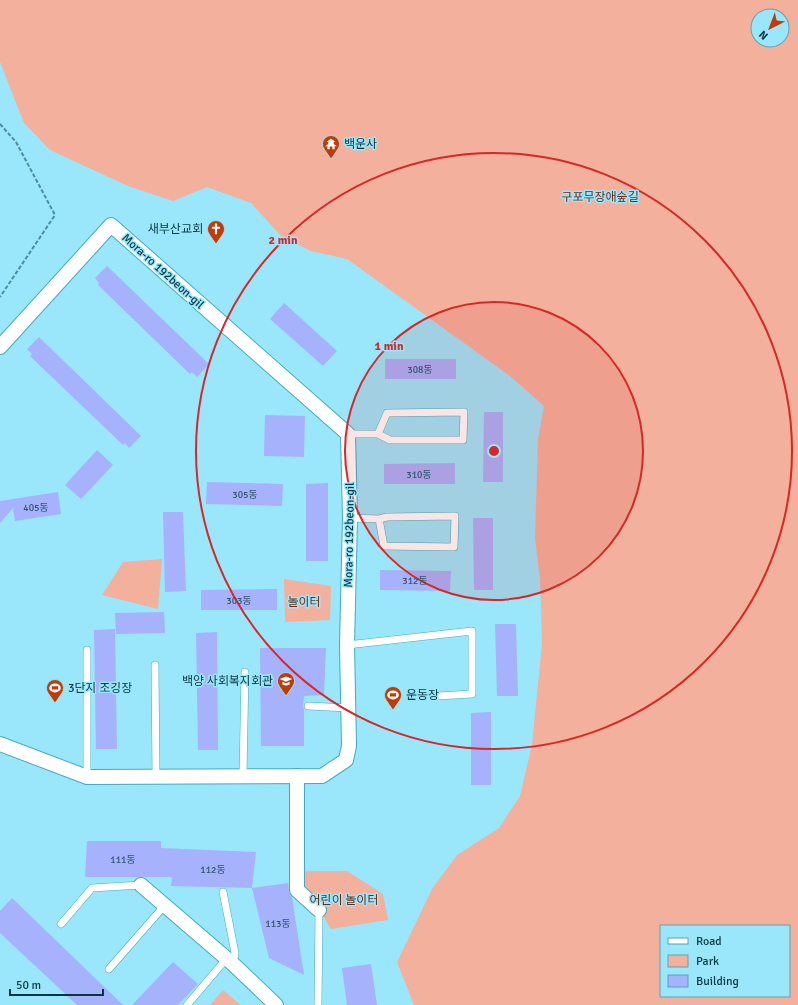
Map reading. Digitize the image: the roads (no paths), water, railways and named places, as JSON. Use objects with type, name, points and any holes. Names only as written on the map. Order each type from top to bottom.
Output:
[{"type":"street","name":"Mora-ro 192beon-gil","points":[[0,346],[111,225],[348,434],[350,518],[347,645],[349,746],[346,760],[322,776],[87,777],[0,744]]},
{"type":"street","points":[[297,776],[297,890],[319,910]]},
{"type":"street","points":[[141,885],[230,961],[276,1005]]},
{"type":"lane","points":[[348,434],[378,434],[390,440],[463,440],[464,412],[387,413],[378,434]]},
{"type":"lane","points":[[350,518],[379,519],[387,516],[455,516],[454,547],[384,546],[379,519]]},
{"type":"lane","points":[[347,645],[472,631],[472,694],[438,696]]},
{"type":"lane","points":[[87,650],[87,777]]},
{"type":"lane","points":[[155,665],[156,777]]},
{"type":"lane","points":[[243,776],[245,672]]},
{"type":"lane","points":[[308,706],[348,708]]},
{"type":"lane","points":[[61,924],[92,888],[141,885]]},
{"type":"lane","points":[[187,1005],[230,961],[235,953],[223,892]]},
{"type":"lane","points":[[109,969],[165,905]]},
{"type":"lane","points":[[318,1005],[319,910]]},
{"type":"place","name":"백운사","points":[[331,159]]},
{"type":"place","name":"새부산교회","points":[[216,244]]},
{"type":"place","name":"백양 사회복지회관","points":[[286,696]]},
{"type":"place","name":"3단지 조깅장","points":[[55,703]]},
{"type":"place","name":"운동장","points":[[393,710]]},
{"type":"park label","name":"구포무장애숲길","points":[[600,197]]},
{"type":"park label","name":"놀이터","points":[[304,602]]},
{"type":"park label","name":"어린이 놀이터","points":[[344,900]]}]
